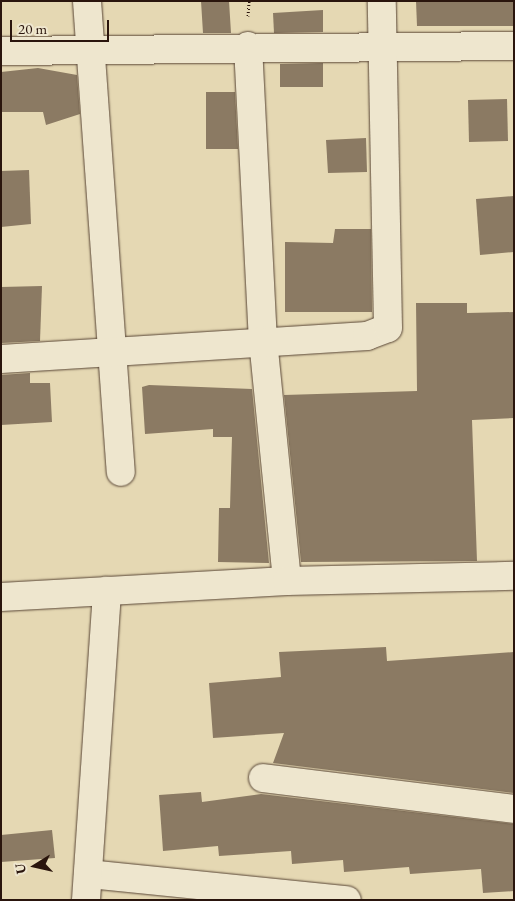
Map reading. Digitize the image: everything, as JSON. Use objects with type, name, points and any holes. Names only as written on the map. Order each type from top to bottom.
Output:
[{"type":"street","points":[[87,1],[109,256],[111,352],[121,472]]},
{"type":"street","points":[[1,359],[263,340],[367,336],[388,328],[382,1]]},
{"type":"street","points":[[1,51],[90,53],[248,46],[382,44],[514,46]]},
{"type":"street","points":[[248,46],[263,340],[287,581]]},
{"type":"street","points":[[1,597],[287,581],[514,576]]},
{"type":"street","points":[[106,591],[87,887],[347,900]]},
{"type":"street","points":[[263,778],[514,809]]},
{"type":"building","points":[[201,1],[229,1],[231,33],[203,33]]},
{"type":"building","points":[[416,1],[514,1],[514,26],[417,26]]},
{"type":"building","points":[[323,10],[323,32],[274,33],[273,13]]},
{"type":"building","points":[[323,63],[323,87],[280,87],[280,64]]},
{"type":"building","points":[[38,68],[77,75],[80,114],[46,125],[43,112],[1,112],[1,72]]},
{"type":"building","points":[[206,92],[235,92],[238,149],[206,149]]},
{"type":"building","points":[[507,99],[508,141],[469,142],[468,100]]},
{"type":"building","points":[[366,138],[367,172],[328,173],[326,140]]},
{"type":"building","points":[[29,170],[31,224],[1,227],[1,171]]},
{"type":"building","points":[[514,196],[514,252],[480,255],[476,199]]},
{"type":"building","points":[[335,229],[371,229],[372,312],[285,312],[285,242],[333,243]]},
{"type":"building","points":[[42,286],[40,341],[1,343],[1,287]]},
{"type":"building","points":[[416,303],[467,303],[467,313],[514,312],[514,418],[472,420],[477,561],[301,562],[284,395],[417,391]]},
{"type":"building","points":[[30,373],[30,383],[50,383],[52,422],[1,425],[1,375]]},
{"type":"building","points":[[149,385],[252,389],[269,563],[218,562],[219,508],[230,508],[232,437],[213,437],[213,429],[145,434],[142,387]]},
{"type":"building","points":[[386,647],[387,661],[514,652],[514,793],[273,763],[284,733],[213,738],[209,683],[281,677],[279,652]]},
{"type":"building","points":[[201,792],[202,802],[261,794],[514,824],[514,891],[483,893],[481,869],[410,874],[409,867],[344,872],[343,860],[292,864],[291,851],[219,856],[218,846],[163,851],[159,795]]},
{"type":"building","points":[[52,830],[55,858],[1,862],[1,835]]}]
